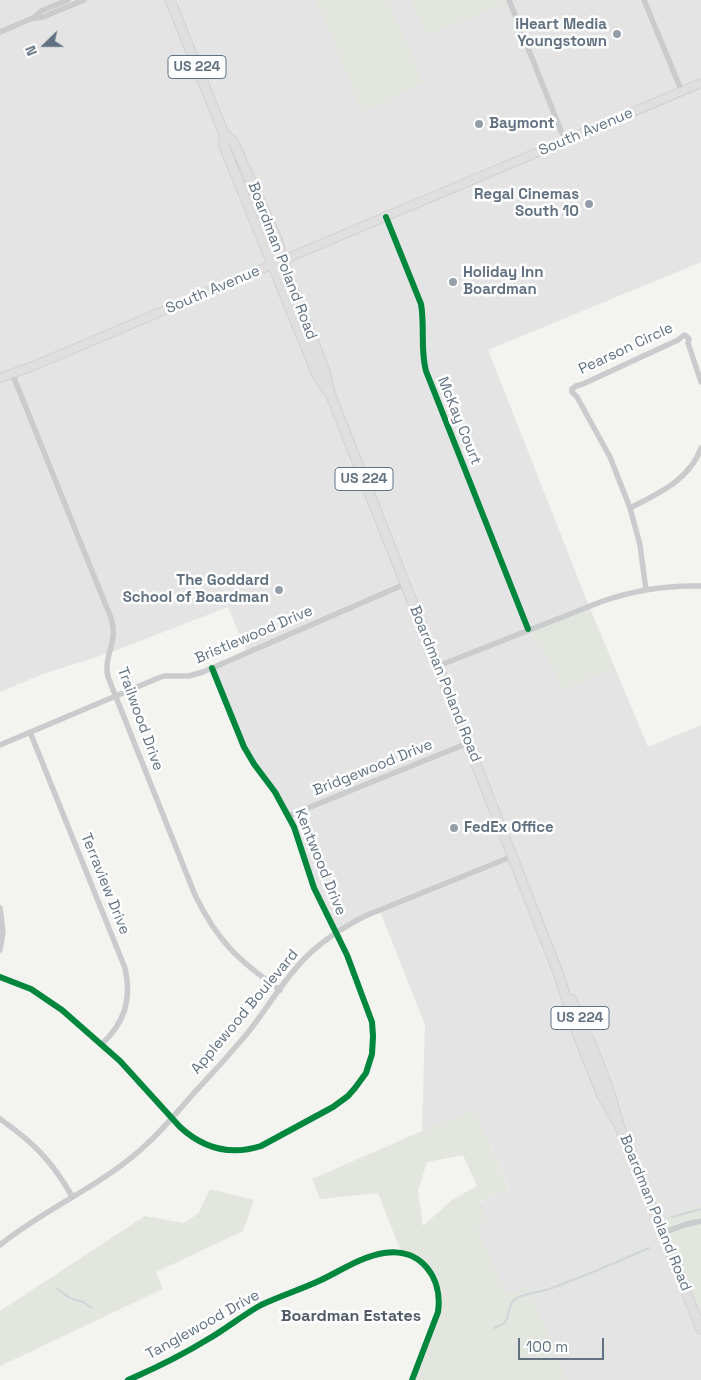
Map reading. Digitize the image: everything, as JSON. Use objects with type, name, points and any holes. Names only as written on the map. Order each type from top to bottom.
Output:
[{"type":"main road","name":"Boardman Poland Road","points":[[170,0],[224,134],[224,146],[317,374],[330,393]]},
{"type":"main road","name":"South Avenue","points":[[0,378],[34,366],[701,83]]},
{"type":"main road","name":"Boardman Poland Road","points":[[224,134],[233,141],[276,239],[291,284],[325,371],[330,393],[559,974],[577,1033],[602,1096],[620,1125],[701,1329]]},
{"type":"street","points":[[0,32],[32,18],[41,11],[68,0]]},
{"type":"street","points":[[32,18],[43,17],[84,0]]},
{"type":"street","points":[[509,0],[565,141]]},
{"type":"street","points":[[644,0],[682,92]]},
{"type":"street","name":"McKay Court","points":[[386,217],[421,304],[423,318],[422,349],[426,371],[528,630]]},
{"type":"street","name":"Pearson Circle","points":[[646,590],[640,545],[630,508],[610,457],[572,389],[678,340],[684,335],[689,339],[688,343],[701,382]]},
{"type":"street","name":"Trailwood Drive","points":[[12,373],[113,624],[113,640],[106,668],[108,677],[191,886],[204,914],[235,955],[280,990]]},
{"type":"street","points":[[630,508],[682,478],[693,466],[701,448]]},
{"type":"street","name":"Bristlewood Drive","points":[[0,745],[159,677],[189,676],[212,668],[405,584]]},
{"type":"street","points":[[438,666],[602,600],[646,590],[701,586]]},
{"type":"street","name":"Kentwood Drive","points":[[0,977],[43,996],[62,1010],[131,1072],[190,1136],[204,1144],[233,1151],[249,1150],[261,1146],[333,1107],[356,1088],[366,1073],[372,1054],[372,1022],[354,973],[314,888],[298,839],[288,816],[275,792],[244,747],[212,668]]},
{"type":"street","name":"Terraview Drive","points":[[30,732],[125,968],[128,993],[124,1012],[115,1029],[102,1044]]},
{"type":"street","name":"Bridgewood Drive","points":[[288,816],[468,742]]},
{"type":"street","name":"Applewood Boulevard","points":[[0,1245],[24,1227],[135,1155],[172,1118],[245,1036],[294,971],[322,943],[349,924],[366,916],[513,856]]},
{"type":"street","points":[[0,908],[2,932],[0,950]]},
{"type":"street","points":[[0,1119],[29,1140],[46,1158],[72,1196]]},
{"type":"street","points":[[662,1233],[701,1221]]},
{"type":"street","name":"Tanglewood Drive","points":[[128,1380],[196,1347],[262,1305],[319,1281],[359,1261],[381,1253],[392,1252],[410,1256],[422,1263],[431,1272],[439,1292],[440,1304],[438,1312],[412,1380]]},
{"type":"shaded area","points":[[0,0],[701,0],[701,262],[488,350],[589,606],[529,630],[549,660],[562,689],[615,668],[648,747],[701,725],[701,1205],[657,1222],[701,1329],[701,1380],[567,1380],[529,1286],[506,1295],[478,1227],[479,1203],[509,1189],[475,1108],[422,1131],[425,1025],[380,911],[336,933],[324,910],[284,807],[254,764],[212,668],[247,653],[228,607],[109,653],[40,675],[0,692]]},
{"type":"shaded area","points":[[316,0],[389,0],[423,82],[414,86],[415,89],[399,95],[396,99],[362,111]]},
{"type":"shaded area","points":[[410,0],[515,0],[427,36]]},
{"type":"shaded area","points":[[589,606],[615,668],[562,690],[549,660],[528,630]]},
{"type":"shaded area","points":[[475,1108],[509,1190],[479,1202],[488,1223],[478,1227],[506,1295],[529,1286],[567,1380],[413,1380],[440,1304],[428,1269],[402,1254],[378,1193],[320,1199],[312,1179]],"holes":[[[463,1155],[477,1186],[452,1200],[423,1226],[418,1191],[427,1162]]]},
{"type":"shaded area","points":[[210,1189],[254,1200],[243,1231],[156,1272],[163,1289],[0,1366],[0,1311],[145,1216],[183,1223],[198,1214]]},
{"type":"shaded area","points":[[701,1205],[701,1329],[657,1222]]},
{"type":"waterway","points":[[672,1217],[701,1209]]},
{"type":"waterway","points":[[494,1328],[506,1321],[512,1302],[515,1299],[547,1290],[649,1248]]},
{"type":"waterway","points":[[56,1288],[70,1298],[83,1302],[92,1308]]},
{"type":"cycle path","points":[[386,217],[421,304],[423,354],[426,371],[528,629]]},
{"type":"cycle path","points":[[0,977],[31,989],[62,1010],[120,1061],[189,1135],[198,1141],[218,1148],[239,1150],[261,1146],[333,1107],[348,1096],[366,1073],[372,1054],[372,1022],[347,955],[314,888],[294,827],[275,792],[244,747],[212,668]]},
{"type":"cycle path","points":[[128,1380],[190,1350],[261,1305],[314,1283],[368,1257],[397,1252],[419,1260],[427,1268],[433,1277],[439,1299],[438,1312],[412,1380]]},
{"type":"place","name":"iHeart Media Youngstown","points":[[617,34]]},
{"type":"place","name":"Baymont","points":[[479,124]]},
{"type":"place","name":"Regal Cinemas South 10","points":[[589,204]]},
{"type":"place","name":"Holiday Inn Boardman","points":[[453,282]]},
{"type":"place","name":"The Goddard School of Boardman","points":[[279,590]]},
{"type":"place","name":"FedEx Office","points":[[454,828]]},
{"type":"district","name":"Boardman Estates","points":[[351,1317]]}]
